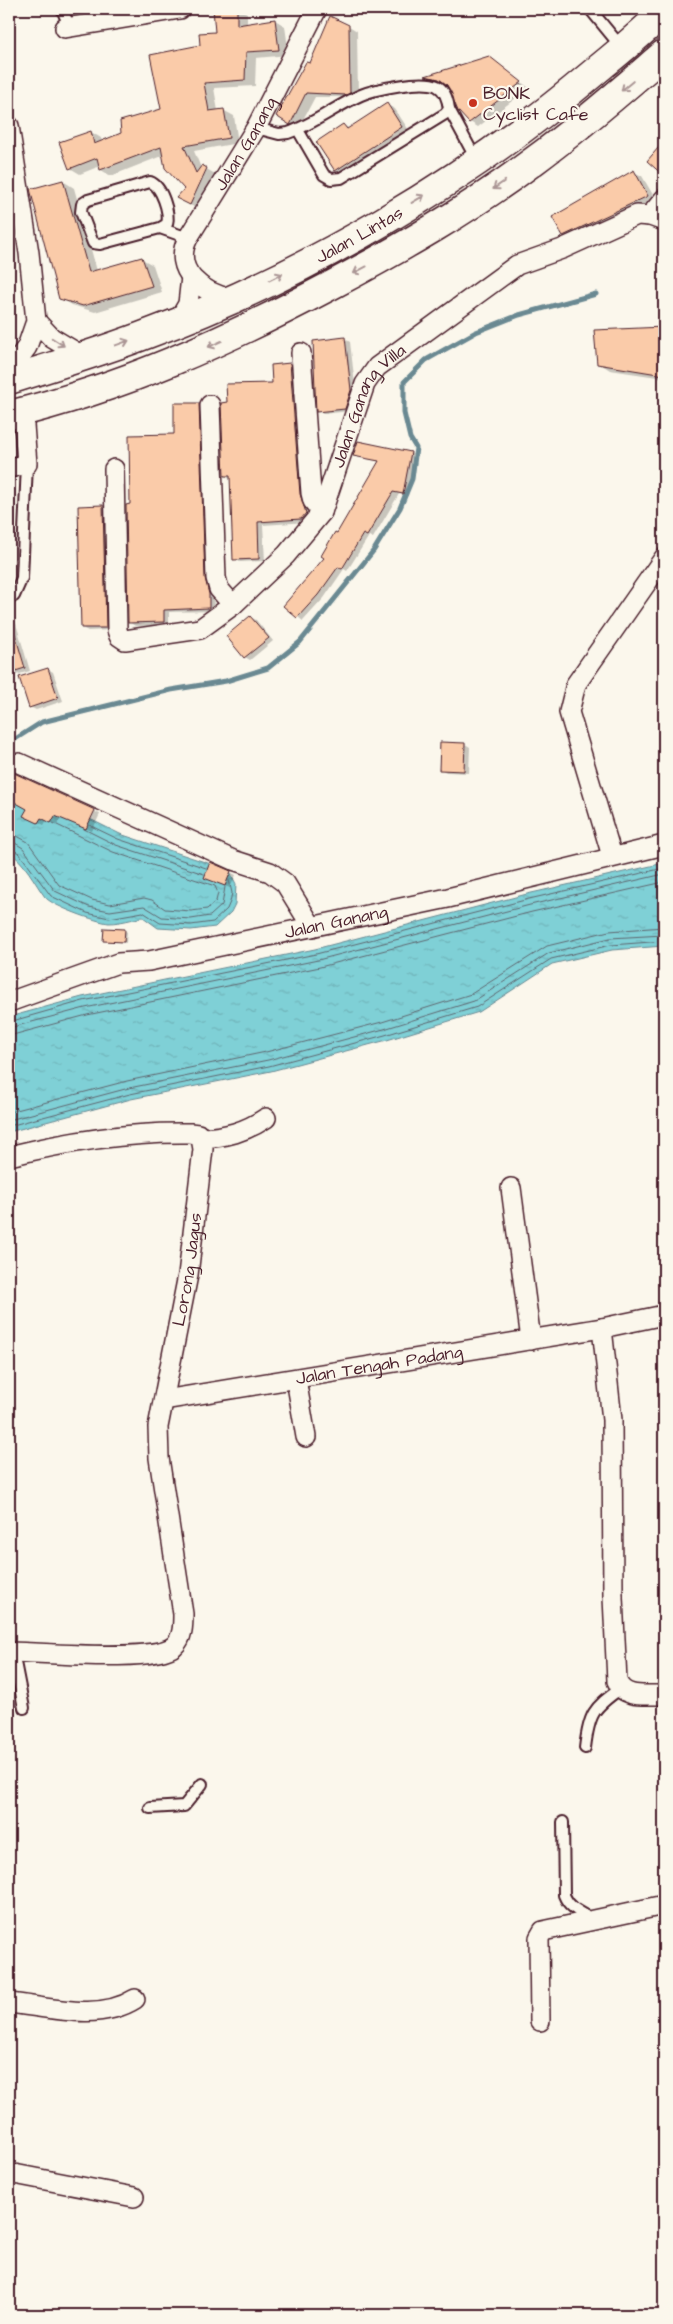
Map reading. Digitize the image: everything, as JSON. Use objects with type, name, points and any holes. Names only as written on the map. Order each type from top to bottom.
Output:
[{"type":"highway","name":"Jalan Lintas","points":[[9,380],[84,357],[177,323],[232,299],[323,254],[388,218],[478,161],[560,101],[664,11]]},
{"type":"highway","name":"Jalan Lintas","points":[[16,414],[115,384],[210,346],[263,322],[405,246],[534,161],[578,127],[664,54]]},
{"type":"street","points":[[68,28],[180,9]]},
{"type":"street","name":"Jalan Ganang","points":[[177,323],[188,304],[191,277],[183,260],[182,252],[188,238],[256,128],[317,9]]},
{"type":"street","points":[[9,126],[14,190],[36,321],[27,347],[9,371]]},
{"type":"street","points":[[657,218],[664,199]]},
{"type":"street","name":"Jalan Ganang Villa","points":[[114,469],[117,630],[119,636],[125,640],[200,629],[233,605],[286,555],[322,512],[365,384],[377,367],[516,265],[562,249],[625,219],[637,216],[657,218]]},
{"type":"street","points":[[191,277],[210,292],[232,299]]},
{"type":"street","points":[[36,321],[52,338],[84,357]]},
{"type":"street","points":[[301,353],[311,493],[313,501],[322,512]]},
{"type":"street","points":[[210,405],[216,578],[219,589],[233,605]]},
{"type":"street","points":[[16,414],[18,466]]},
{"type":"street","points":[[612,856],[569,712],[576,684],[664,558]]},
{"type":"street","points":[[19,763],[233,860],[270,872],[285,883],[312,926]]},
{"type":"street","name":"Jalan Ganang","points":[[9,1002],[118,963],[149,961],[448,898],[664,844]]},
{"type":"street","points":[[9,1156],[74,1141],[104,1137],[190,1133],[198,1134],[201,1138],[237,1133],[251,1128],[266,1118]]},
{"type":"street","name":"Lorong Jagus","points":[[164,1400],[188,1274],[203,1149],[201,1138]]},
{"type":"street","points":[[511,1188],[531,1340]]},
{"type":"street","name":"Jalan Tengah Padang","points":[[164,1400],[602,1328],[664,1315]]},
{"type":"street","points":[[602,1328],[612,1420],[612,1596],[617,1681],[620,1689],[638,1695],[664,1695]]},
{"type":"street","points":[[296,1378],[306,1437]]},
{"type":"street","points":[[11,1652],[140,1656],[161,1652],[173,1647],[179,1638],[183,1614],[159,1458],[158,1427],[164,1400]]},
{"type":"street","points":[[540,2021],[540,1934],[546,1929],[664,1905]]},
{"type":"street","points":[[9,2002],[104,2011],[125,2006],[135,2000]]},
{"type":"street","points":[[9,2173],[134,2197]]},
{"type":"lane","points":[[62,9],[68,28]]},
{"type":"lane","points":[[590,9],[622,48]]},
{"type":"lane","points":[[256,128],[278,134],[298,130],[362,94],[403,86],[436,85],[442,90],[448,100],[449,109],[478,161]]},
{"type":"lane","points":[[298,130],[324,175],[331,179],[341,178],[445,114],[449,109]]},
{"type":"lane","points":[[160,228],[167,224],[168,218],[159,189],[156,184],[150,182],[88,200],[82,204],[81,212],[93,243],[100,244],[160,228],[188,238]]},
{"type":"lane","points":[[9,598],[14,596],[22,578],[18,466]]},
{"type":"lane","points":[[11,1652],[24,1708]]},
{"type":"lane","points":[[585,1748],[588,1725],[598,1704],[620,1689]]},
{"type":"lane","points":[[150,1808],[184,1806],[202,1784]]},
{"type":"lane","points":[[563,1822],[564,1895],[567,1904],[593,1919]]},
{"type":"water","points":[[9,779],[120,834],[229,870],[236,884],[235,904],[231,912],[215,927],[191,930],[158,928],[143,917],[118,922],[103,922],[85,917],[49,901],[25,867],[9,852]]},
{"type":"water","points":[[664,863],[664,946],[612,950],[552,964],[479,1012],[387,1040],[271,1071],[131,1099],[9,1132],[9,1017],[82,997],[315,949],[527,894]]},
{"type":"building","points":[[213,9],[237,9],[237,25],[275,19],[279,50],[246,52],[245,80],[204,83],[209,111],[224,109],[229,138],[184,146],[196,173],[202,165],[207,168],[190,205],[176,198],[184,189],[165,168],[161,147],[100,170],[97,158],[69,169],[59,142],[91,131],[94,144],[121,133],[120,121],[161,109],[150,55],[200,45],[199,33],[215,32]]},
{"type":"building","points":[[330,16],[349,25],[350,93],[346,95],[306,93],[290,125],[276,116],[306,62],[310,63]]},
{"type":"building","name":"BONK Cyclist Cafe","points":[[489,56],[522,82],[469,123],[458,111],[447,85],[439,79],[425,76]]},
{"type":"building","points":[[387,103],[402,127],[335,171],[316,142],[343,124],[347,129]]},
{"type":"building","points":[[664,141],[664,176],[647,161]]},
{"type":"building","points":[[634,170],[648,196],[563,236],[552,217]]},
{"type":"building","points":[[63,180],[89,272],[142,257],[152,286],[83,306],[59,299],[30,189]]},
{"type":"building","points":[[664,327],[664,375],[597,364],[594,330]]},
{"type":"building","points":[[345,337],[351,390],[345,409],[316,412],[313,341]]},
{"type":"building","points":[[290,363],[300,494],[306,513],[301,519],[258,522],[259,559],[233,560],[230,476],[224,476],[221,403],[227,402],[226,384],[272,383],[271,365]]},
{"type":"building","points":[[174,403],[199,403],[205,578],[209,594],[209,608],[164,610],[164,622],[128,623],[126,505],[130,504],[129,435],[174,434]]},
{"type":"building","points":[[358,441],[411,452],[403,494],[393,492],[367,536],[363,534],[342,569],[338,567],[318,595],[297,618],[283,606],[324,558],[321,556],[335,532],[337,533],[379,461],[353,456]]},
{"type":"building","points":[[103,505],[106,628],[81,628],[78,506]]},
{"type":"building","points":[[250,616],[269,638],[244,658],[226,636]]},
{"type":"building","points":[[9,624],[12,624],[25,668],[9,673]]},
{"type":"building","points":[[48,668],[58,698],[29,708],[19,677]]},
{"type":"building","points":[[440,742],[465,743],[464,771],[439,770]]},
{"type":"building","points":[[9,767],[14,773],[95,810],[86,829],[55,816],[51,823],[41,818],[38,823],[23,816],[27,809],[9,799]]},
{"type":"building","points":[[210,862],[231,871],[225,886],[204,878]]},
{"type":"building","points":[[104,928],[125,929],[124,942],[103,941]]},
{"type":"waterway","points":[[9,743],[42,722],[171,690],[226,681],[268,668],[300,642],[374,550],[400,508],[412,479],[416,448],[410,438],[404,413],[404,382],[426,360],[476,332],[519,315],[596,294]]},
{"type":"place","name":"BONK Cyclist Cafe","points":[[473,103]]}]
